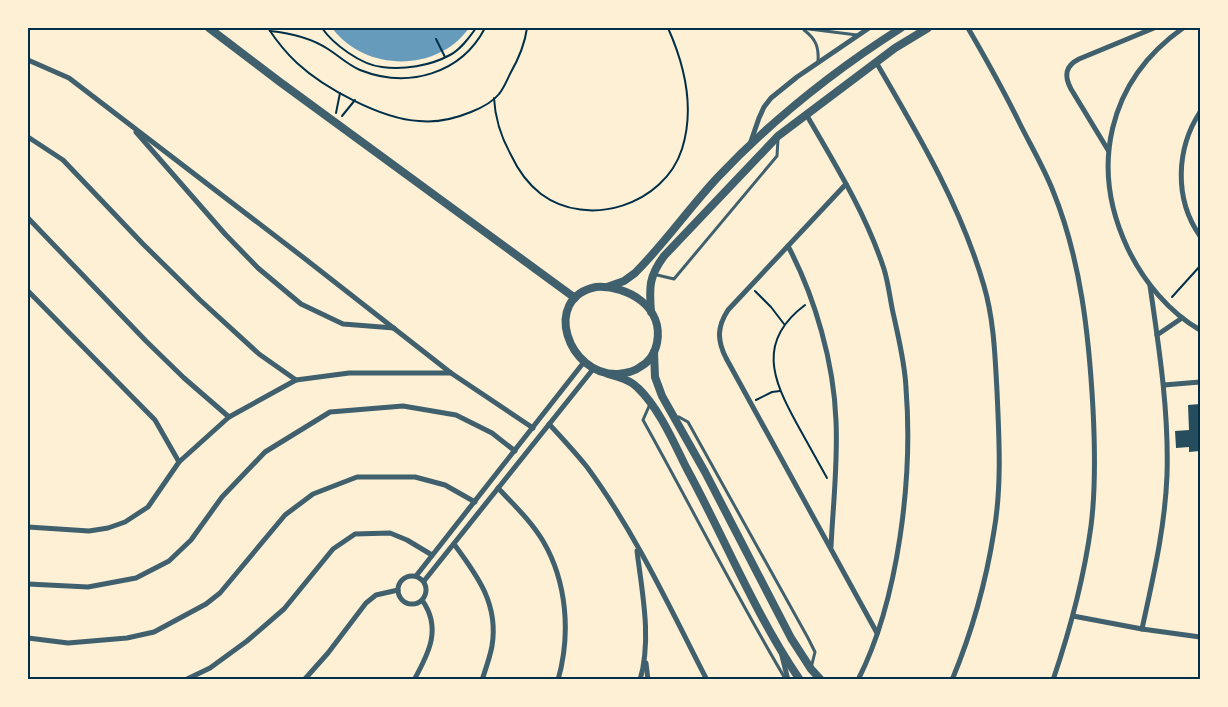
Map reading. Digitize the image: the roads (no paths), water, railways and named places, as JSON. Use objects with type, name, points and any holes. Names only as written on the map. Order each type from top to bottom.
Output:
[{"type":"street","points":[[209,28],[575,298]]},
{"type":"street","points":[[749,145],[764,107],[771,98],[818,62],[869,28]]},
{"type":"street","points":[[800,680],[781,649],[709,509],[650,404],[636,386],[627,380],[594,368],[584,362],[574,351],[566,330],[567,311],[575,298],[590,289],[606,287],[624,281],[635,273],[693,204],[749,145],[825,80],[901,28]]},
{"type":"street","points":[[821,680],[811,668],[784,624],[705,472],[656,383],[654,352],[658,338],[656,324],[651,312],[649,295],[652,274],[664,256],[778,136],[876,62],[928,28]]},
{"type":"street","points":[[968,28],[1010,101],[1053,192],[1069,242],[1084,308],[1092,384],[1095,479],[1091,527],[1085,564],[1073,616],[1053,680]]},
{"type":"street","points":[[1109,150],[1071,90],[1066,71],[1070,64],[1079,58],[1154,28]]},
{"type":"street","points":[[1183,28],[1152,53],[1129,85],[1115,117],[1109,150],[1109,186],[1115,215],[1134,260],[1150,285],[1166,303],[1182,318],[1200,330]]},
{"type":"street","points":[[28,60],[69,78],[451,373],[533,428]]},
{"type":"street","points":[[876,62],[929,156],[955,207],[984,287],[992,333],[999,444],[998,499],[982,592],[952,680]]},
{"type":"street","points":[[1200,112],[1191,128],[1186,144],[1182,160],[1181,180],[1182,194],[1187,211],[1193,226],[1200,236]]},
{"type":"street","points":[[806,114],[863,217],[884,269],[902,355],[906,387],[908,428],[902,521],[887,597],[877,633],[858,680]]},
{"type":"street","points":[[128,123],[225,234],[258,268],[301,304],[343,324],[394,328]]},
{"type":"street","points":[[28,137],[63,160],[143,244],[200,300],[259,354],[296,380]]},
{"type":"street","points":[[846,184],[750,286],[723,318],[718,336],[722,350],[750,403],[877,633]]},
{"type":"street","points":[[28,218],[152,347],[229,417]]},
{"type":"street","points":[[788,246],[806,281],[812,300],[826,351],[834,399],[836,420],[830,549]]},
{"type":"street","points":[[1142,629],[1159,550],[1165,501],[1167,449],[1164,385],[1150,285]]},
{"type":"street","points":[[606,287],[628,292],[643,302],[651,312]]},
{"type":"street","points":[[28,291],[155,420],[179,462]]},
{"type":"street","points":[[1157,335],[1182,318]]},
{"type":"street","points":[[608,374],[625,373],[639,368],[645,364],[654,352]]},
{"type":"street","points":[[416,576],[584,362]]},
{"type":"street","points":[[424,581],[594,368]]},
{"type":"street","points":[[28,526],[89,531],[108,528],[124,522],[148,507],[179,462],[229,417],[296,380],[349,372],[451,373]]},
{"type":"street","points":[[1164,385],[1200,382]]},
{"type":"street","points":[[28,584],[88,587],[136,578],[169,561],[191,540],[222,497],[265,452],[330,412],[402,406],[456,415],[492,433],[515,451]]},
{"type":"street","points":[[549,424],[586,467],[610,500],[707,680]]},
{"type":"street","points":[[28,638],[68,643],[127,638],[154,632],[206,604],[220,593],[285,515],[313,494],[357,476],[415,476],[445,485],[475,502]]},
{"type":"street","points":[[498,488],[540,536],[556,572],[564,604],[566,634],[565,650],[558,680]]},
{"type":"street","points":[[185,680],[210,668],[247,641],[284,609],[334,549],[355,534],[390,533],[408,540],[432,556]]},
{"type":"street","points":[[454,544],[481,582],[488,599],[493,628],[492,644],[482,679]]},
{"type":"street","points":[[637,548],[648,680]]},
{"type":"street","points":[[410,576],[416,576],[424,581],[427,592],[417,604],[408,604],[401,599],[398,590],[402,580],[410,576]]},
{"type":"street","points":[[304,680],[328,653],[366,603],[376,595],[398,590]]},
{"type":"street","points":[[414,680],[432,639],[430,611],[422,600]]},
{"type":"street","points":[[1073,616],[1142,629],[1200,637]]},
{"type":"street","points":[[781,649],[787,680]]},
{"type":"street","points":[[640,680],[645,658]]},
{"type":"lane","points":[[801,28],[857,35]]},
{"type":"lane","points":[[801,28],[814,38],[819,50],[818,62]]},
{"type":"lane","points":[[652,274],[674,279],[777,156],[778,136]]},
{"type":"lane","points":[[650,404],[643,420],[688,501],[713,552],[787,680]]},
{"type":"lane","points":[[674,418],[679,417],[688,422],[804,629],[815,652],[811,668]]},
{"type":"water","points":[[332,28],[469,28],[455,43],[439,53],[420,59],[401,61],[381,59],[363,53],[346,42]]}]
